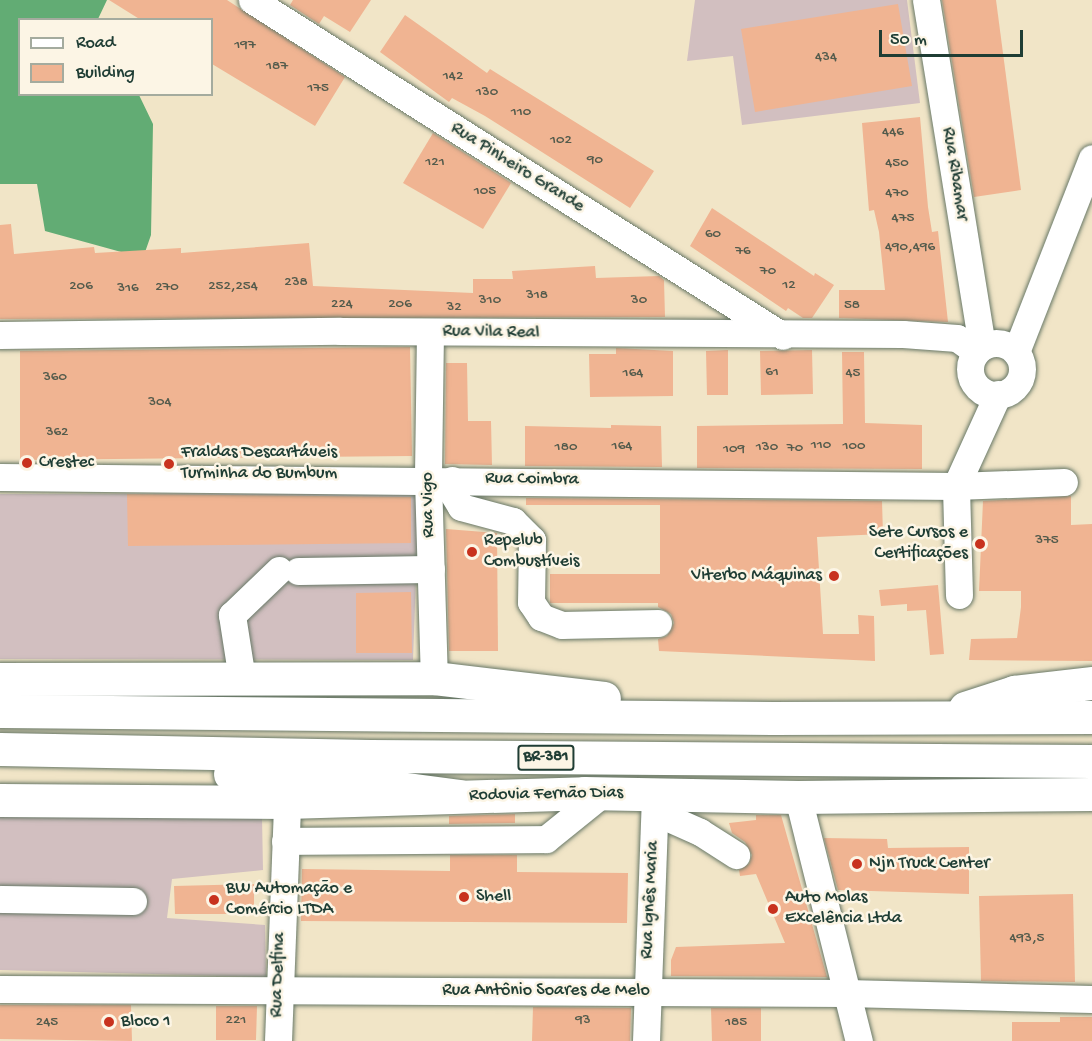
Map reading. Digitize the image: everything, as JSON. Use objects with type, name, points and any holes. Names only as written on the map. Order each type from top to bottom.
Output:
[{"type":"main road","points":[[0,679],[434,678],[772,718]]},
{"type":"main road","points":[[937,717],[1014,692],[1092,684]]},
{"type":"main road","points":[[0,711],[772,718],[1092,717]]},
{"type":"main road","name":"Rodovia Fernão Dias","points":[[0,749],[393,756],[1092,761]]},
{"type":"main road","points":[[0,763],[369,784],[460,796]]},
{"type":"main road","name":"Rodovia Fernão Dias","points":[[0,800],[287,802],[603,793],[655,803],[798,797],[1092,794]]},
{"type":"street","name":"Rua Pinheiro Grande","points":[[252,0],[783,336]]},
{"type":"street","name":"Rua Ribamar","points":[[926,0],[978,351]]},
{"type":"street","points":[[1016,352],[1004,344],[978,351],[972,378],[982,390],[998,394],[1013,388],[1021,375],[1016,352],[1092,158]]},
{"type":"street","name":"Rua Vila Real","points":[[0,335],[430,332],[945,337],[957,338],[978,351]]},
{"type":"street","name":"Rua Vigo","points":[[430,332],[440,480],[431,569],[434,678]]},
{"type":"street","points":[[959,595],[956,486],[998,394]]},
{"type":"street","name":"Rua Coimbra","points":[[0,477],[956,486],[1064,482]]},
{"type":"street","points":[[440,480],[452,492],[461,507],[513,521],[532,540],[531,602],[542,617],[562,625],[658,623]]},
{"type":"street","points":[[242,679],[232,615],[288,570],[431,569]]},
{"type":"street","points":[[285,841],[546,839],[603,793]]},
{"type":"street","points":[[798,797],[859,1041]]},
{"type":"street","points":[[352,799],[352,840]]},
{"type":"street","name":"Rua Delfina","points":[[278,1041],[277,991],[287,802]]},
{"type":"street","points":[[655,803],[736,855]]},
{"type":"street","name":"Rua Ignês Maria","points":[[646,1041],[655,803]]},
{"type":"street","points":[[0,899],[133,901]]},
{"type":"street","name":"Rua Antônio Soares de Melo","points":[[0,989],[647,991],[1092,999]]},
{"type":"shaded area","points":[[695,0],[907,0],[920,103],[742,125],[733,56],[687,61]]},
{"type":"shaded area","points":[[419,493],[413,660],[0,659],[0,494]]},
{"type":"shaded area","points":[[0,815],[262,817],[263,870],[172,879],[167,918],[265,925],[266,977],[0,970]]},
{"type":"green space","points":[[0,0],[107,0],[98,18],[18,18],[18,96],[139,96],[153,124],[151,235],[143,258],[45,231],[37,184],[0,184]]},
{"type":"building","points":[[109,0],[227,0],[345,77],[315,126],[213,65],[213,18],[138,18]]},
{"type":"building","points":[[293,0],[371,0],[350,32],[324,16],[319,24],[290,5]]},
{"type":"building","points":[[942,0],[996,0],[1021,190],[974,197]]},
{"type":"building","points":[[898,4],[912,86],[755,112],[741,29]]},
{"type":"building","points":[[405,15],[487,73],[490,69],[654,171],[630,208],[485,116],[452,98],[449,102],[380,52]]},
{"type":"building","points":[[920,117],[928,207],[932,232],[938,231],[948,322],[839,318],[839,290],[885,290],[879,232],[874,210],[869,211],[862,123]]},
{"type":"building","points":[[433,133],[511,183],[483,229],[403,183]]},
{"type":"building","points":[[712,208],[814,276],[815,273],[834,285],[812,318],[803,318],[788,308],[786,311],[690,246]]},
{"type":"building","points":[[11,224],[14,254],[94,247],[95,253],[181,248],[181,253],[309,243],[313,286],[473,293],[473,279],[513,279],[512,271],[595,266],[596,278],[659,276],[664,280],[665,317],[0,319],[0,225]]},
{"type":"building","points":[[410,347],[412,456],[20,460],[20,351]]},
{"type":"building","points":[[616,348],[673,351],[673,396],[590,397],[589,354],[616,354]]},
{"type":"building","points":[[728,350],[728,395],[707,395],[706,351]]},
{"type":"building","points":[[812,350],[813,394],[761,395],[760,351]]},
{"type":"building","points":[[842,352],[864,352],[865,423],[922,425],[922,469],[697,468],[697,426],[843,424]]},
{"type":"building","points":[[446,363],[467,363],[468,421],[491,421],[492,465],[445,464]]},
{"type":"building","points":[[611,425],[661,426],[662,467],[525,466],[525,426],[611,428]]},
{"type":"building","points":[[127,494],[411,497],[411,543],[128,546]]},
{"type":"building","points":[[1071,496],[1071,525],[1092,524],[1092,661],[969,660],[971,639],[1017,638],[1021,607],[1021,591],[979,591],[983,501]]},
{"type":"building","points":[[526,498],[882,501],[883,534],[817,537],[823,634],[859,634],[858,615],[874,616],[875,661],[659,651],[658,639],[667,636],[674,623],[671,614],[658,607],[658,603],[550,603],[550,574],[660,574],[660,505],[526,505]]},
{"type":"building","points":[[446,529],[497,533],[498,651],[449,651]]},
{"type":"building","points":[[938,585],[944,654],[930,655],[926,610],[907,611],[907,604],[881,606],[879,590]]},
{"type":"building","points":[[411,592],[412,653],[356,653],[356,593]]},
{"type":"building","points":[[515,814],[515,823],[449,824],[449,816]]},
{"type":"building","points":[[756,815],[781,815],[827,977],[671,976],[671,960],[676,947],[785,943],[756,874],[740,876],[739,870],[749,864],[752,855],[745,842],[732,833],[729,823],[756,820]]},
{"type":"building","points":[[824,838],[887,839],[888,848],[969,847],[969,894],[838,890]]},
{"type":"building","name":"Shell","points":[[450,855],[517,855],[517,872],[628,873],[627,923],[301,921],[302,869],[450,871]]},
{"type":"building","name":"BW Automação e Comércio LTDA","points":[[254,884],[254,914],[175,914],[174,886]]},
{"type":"building","points":[[1073,894],[1075,982],[981,981],[979,896]]},
{"type":"building","points":[[0,1005],[131,1005],[132,1041],[0,1039]]},
{"type":"building","name":"Bloco 1","points":[[216,1006],[257,1006],[256,1040],[216,1040]]},
{"type":"building","points":[[533,1007],[631,1008],[630,1041],[532,1041]]},
{"type":"building","points":[[711,1008],[761,1008],[761,1041],[712,1041]]},
{"type":"building","points":[[1060,1017],[1092,1017],[1092,1041],[1012,1041],[1012,1022],[1060,1022]]},
{"type":"place","name":"Crestec","points":[[27,463]]},
{"type":"place","name":"Fraldas Descartáveis Turminha do Bumbum","points":[[169,464]]},
{"type":"place","name":"Sete Cursos e Certificações","points":[[980,544]]},
{"type":"place","name":"Repelub Combustíveis","points":[[472,552]]},
{"type":"place","name":"Viterbo Máquinas","points":[[834,576]]},
{"type":"place","name":"Njn Truck Center","points":[[857,864]]},
{"type":"place","name":"Shell","points":[[464,897]]},
{"type":"place","name":"BW Automação e Comércio LTDA","points":[[214,900]]},
{"type":"place","name":"Auto Molas Excelência Ltda","points":[[773,909]]},
{"type":"place","name":"Bloco 1","points":[[109,1022]]}]
